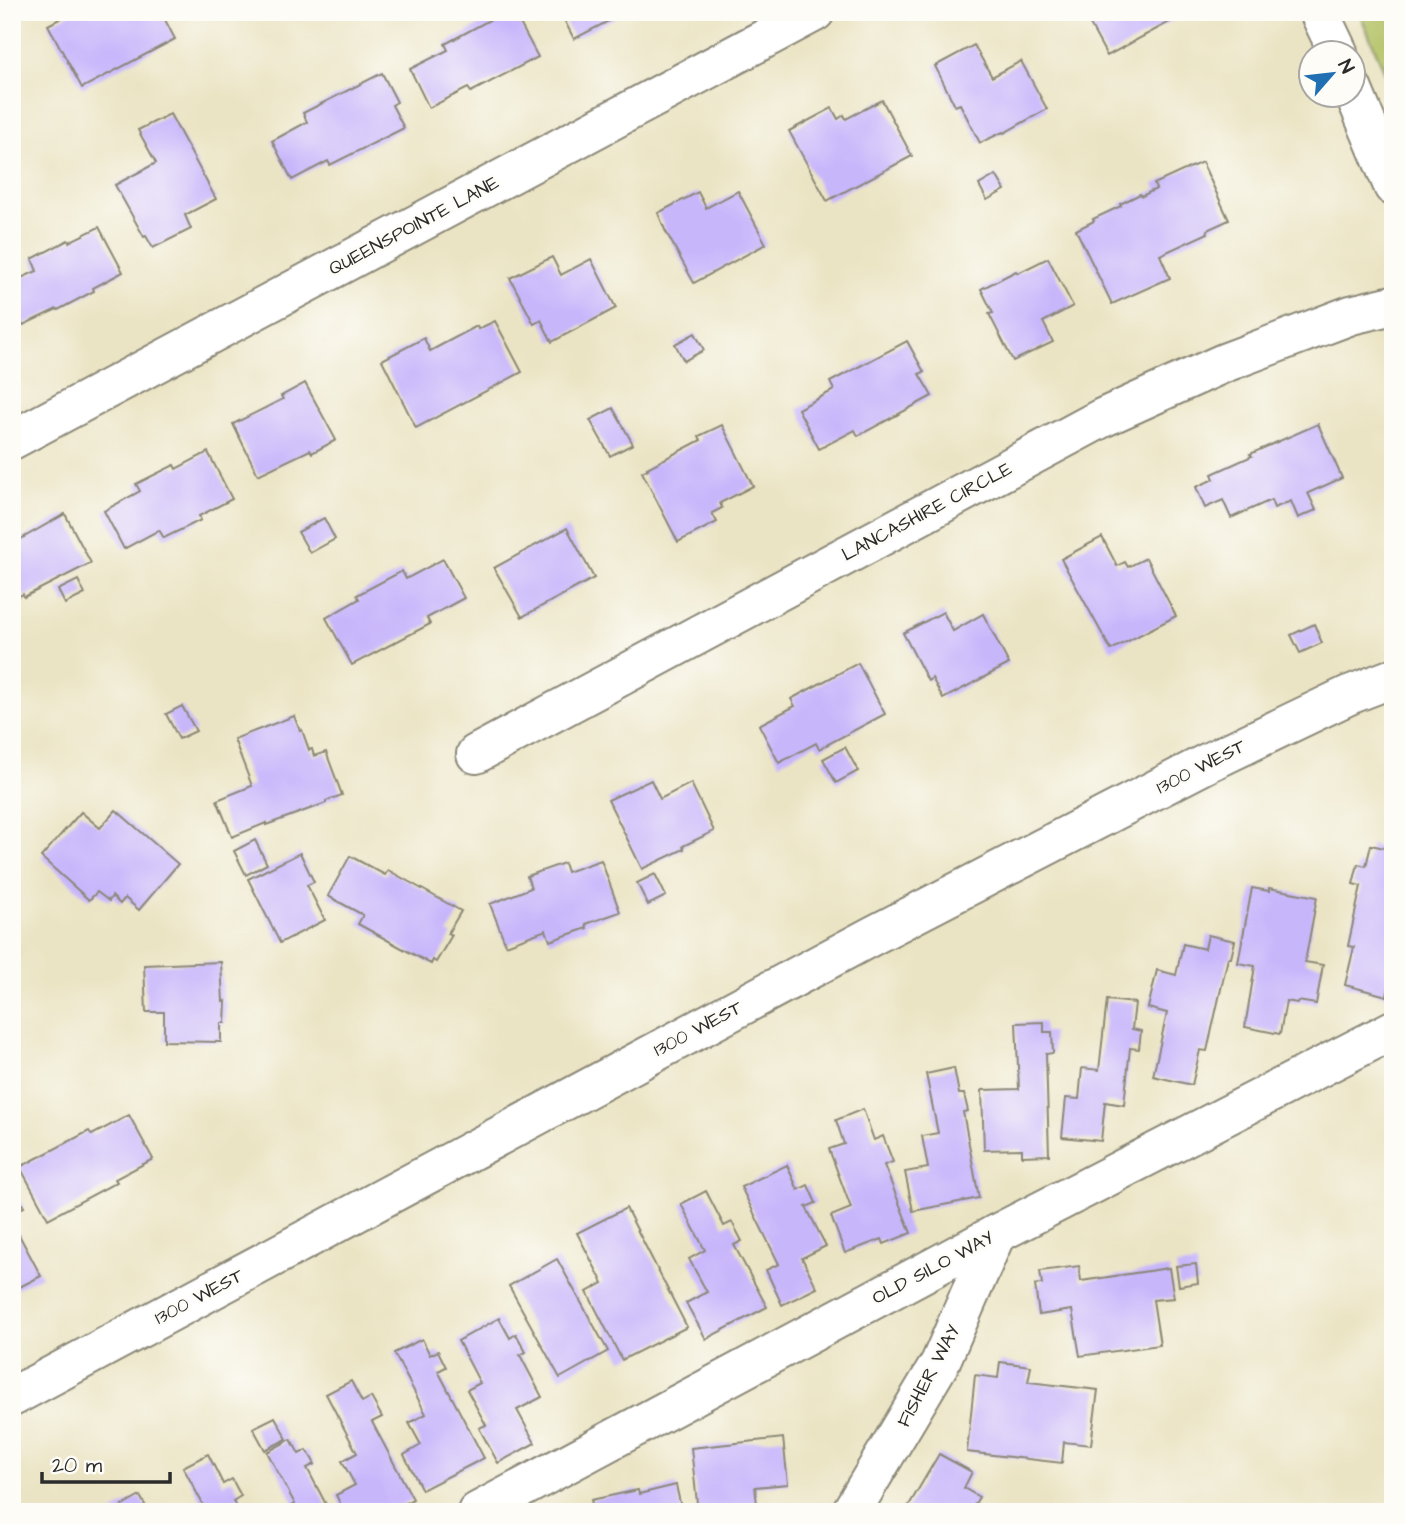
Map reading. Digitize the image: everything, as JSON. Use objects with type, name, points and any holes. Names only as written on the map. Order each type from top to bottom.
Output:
[{"type":"street","name":"QUEENSPOINTE LANE","points":[[12,440],[815,12]]},
{"type":"street","points":[[1319,12],[1331,38]]},
{"type":"street","points":[[1361,108],[1393,186]]},
{"type":"street","name":"LANCASHIRE CIRCLE","points":[[476,754],[1102,418],[1224,362],[1351,315],[1393,305]]},
{"type":"street","name":"1300 WEST","points":[[12,1397],[887,929],[1207,763],[1349,695],[1393,678]]},
{"type":"street","name":"OLD SILO WAY","points":[[477,1512],[996,1234],[1393,1030]]},
{"type":"street","name":"FISHER WAY","points":[[851,1512],[940,1363],[996,1234]]},
{"type":"green space","points":[[1359,12],[1393,12],[1393,91]]},
{"type":"building","points":[[73,12],[161,12],[175,39],[82,88],[48,25]]},
{"type":"building","points":[[504,12],[514,12],[538,57],[471,92],[468,88],[429,108],[410,69],[448,50],[445,44]]},
{"type":"building","points":[[560,12],[626,12],[574,39]]},
{"type":"building","points":[[1083,12],[1188,12],[1107,56]]},
{"type":"building","points":[[974,45],[992,77],[1021,61],[1047,109],[980,143],[960,104],[955,106],[935,66]]},
{"type":"building","points":[[382,73],[397,102],[392,105],[404,128],[330,165],[328,161],[292,180],[272,141],[307,122],[303,113]]},
{"type":"building","points":[[882,100],[912,156],[827,201],[789,131],[832,108],[838,119],[844,115],[846,119]]},
{"type":"building","points":[[170,114],[216,199],[185,215],[191,229],[153,248],[115,185],[156,163],[138,130]]},
{"type":"building","points":[[1202,162],[1229,220],[1160,255],[1170,278],[1112,304],[1076,230],[1121,206],[1120,204],[1156,189],[1154,184]]},
{"type":"building","points":[[996,175],[1005,190],[987,200],[979,185]]},
{"type":"building","points":[[738,191],[766,244],[694,283],[658,213],[698,192],[706,208]]},
{"type":"building","points":[[99,227],[123,272],[93,288],[94,291],[17,328],[12,318],[12,282],[37,271],[32,259]]},
{"type":"building","points":[[552,257],[561,275],[591,259],[616,308],[552,342],[541,320],[534,324],[510,278]]},
{"type":"building","points":[[1048,258],[1073,306],[1043,322],[1053,342],[1013,361],[989,314],[993,313],[981,289]]},
{"type":"building","points":[[495,321],[522,372],[416,428],[382,360],[424,338],[430,351],[477,326],[478,329]]},
{"type":"building","points":[[695,333],[704,350],[684,361],[675,344]]},
{"type":"building","points":[[907,341],[924,372],[919,374],[932,396],[858,436],[855,430],[819,449],[798,409],[834,390],[830,382]]},
{"type":"building","points":[[305,383],[336,440],[258,475],[233,424],[283,399],[281,396]]},
{"type":"building","points":[[613,408],[633,444],[610,456],[590,420]]},
{"type":"building","points":[[1318,424],[1342,478],[1308,493],[1316,510],[1298,518],[1291,501],[1274,508],[1271,500],[1231,518],[1223,500],[1205,508],[1196,487],[1214,479],[1212,474]]},
{"type":"building","points":[[722,425],[753,486],[720,503],[722,508],[712,513],[717,522],[678,542],[642,472],[701,440],[699,436]]},
{"type":"building","points":[[208,452],[232,499],[199,516],[201,520],[164,538],[159,530],[124,549],[104,511],[140,491],[136,484],[174,465],[176,469]]},
{"type":"building","points":[[65,514],[91,563],[24,597],[23,594],[12,599],[12,544]]},
{"type":"building","points":[[324,518],[335,539],[310,553],[298,532]]},
{"type":"building","points":[[567,528],[594,578],[522,617],[494,568]]},
{"type":"building","points":[[1102,537],[1117,566],[1125,562],[1128,567],[1146,558],[1176,616],[1111,650],[1061,559]]},
{"type":"building","points":[[443,559],[464,598],[427,618],[430,624],[352,665],[326,618],[359,599],[357,595],[402,571],[406,579]]},
{"type":"building","points":[[78,580],[85,594],[65,604],[58,590]]},
{"type":"building","points":[[943,612],[953,631],[983,614],[1009,664],[943,699],[932,678],[928,681],[903,633]]},
{"type":"building","points":[[1314,624],[1322,643],[1300,653],[1291,635]]},
{"type":"building","points":[[858,663],[885,714],[819,749],[816,743],[779,763],[759,725],[795,706],[791,699]]},
{"type":"building","points":[[182,706],[196,731],[179,739],[166,714]]},
{"type":"building","points":[[294,716],[314,756],[326,752],[342,795],[232,837],[217,800],[252,786],[234,739]]},
{"type":"building","points":[[845,747],[858,771],[836,783],[823,759]]},
{"type":"building","points":[[651,780],[660,799],[691,783],[714,831],[642,869],[608,800]]},
{"type":"building","points":[[116,810],[178,864],[139,910],[125,898],[120,904],[112,896],[109,901],[97,892],[89,900],[41,857],[81,812],[100,828]]},
{"type":"building","points":[[255,840],[267,864],[246,875],[234,851]]},
{"type":"building","points":[[1371,845],[1393,850],[1393,971],[1387,996],[1345,985],[1354,947],[1348,946],[1361,886],[1353,884],[1358,864],[1366,866]]},
{"type":"building","points":[[300,853],[314,882],[307,885],[325,920],[280,943],[248,879]]},
{"type":"building","points":[[350,856],[385,875],[388,870],[461,911],[448,933],[452,935],[436,962],[433,960],[431,964],[358,924],[363,915],[328,896]]},
{"type":"building","points":[[601,860],[620,912],[586,924],[587,928],[550,941],[546,930],[506,945],[490,904],[531,888],[527,876],[564,863],[567,872]]},
{"type":"building","points":[[655,874],[666,896],[648,905],[637,883]]},
{"type":"building","points":[[1252,888],[1269,891],[1269,888],[1317,897],[1305,962],[1323,965],[1316,1004],[1286,1001],[1280,1034],[1245,1027],[1255,966],[1238,963]]},
{"type":"building","points":[[1208,935],[1235,941],[1231,958],[1228,958],[1207,1051],[1200,1050],[1192,1085],[1153,1076],[1167,1013],[1148,1008],[1157,970],[1176,975],[1183,944],[1205,949]]},
{"type":"building","points":[[221,962],[223,1002],[226,1001],[225,1023],[221,1023],[221,1042],[164,1041],[164,1012],[146,1012],[144,965]]},
{"type":"building","points":[[1107,1000],[1135,1003],[1132,1029],[1141,1031],[1139,1049],[1130,1048],[1124,1105],[1105,1102],[1101,1141],[1062,1137],[1066,1098],[1079,1099],[1082,1068],[1099,1070]]},
{"type":"building","points":[[1044,1022],[1044,1032],[1052,1032],[1053,1053],[1046,1054],[1049,1155],[1022,1156],[1022,1149],[984,1150],[982,1090],[1019,1089],[1016,1023]]},
{"type":"building","points":[[954,1068],[959,1094],[964,1094],[968,1111],[963,1112],[979,1198],[913,1211],[905,1172],[928,1168],[922,1136],[938,1133],[926,1074]]},
{"type":"building","points":[[863,1109],[874,1140],[883,1136],[893,1162],[884,1165],[911,1233],[884,1244],[882,1239],[845,1253],[831,1216],[851,1208],[829,1149],[844,1144],[836,1120]]},
{"type":"building","points":[[129,1115],[153,1159],[115,1179],[117,1182],[48,1219],[20,1167],[89,1131],[92,1135]]},
{"type":"building","points":[[787,1165],[798,1190],[808,1185],[816,1203],[806,1207],[826,1246],[802,1258],[817,1288],[782,1305],[766,1270],[779,1264],[741,1187]]},
{"type":"building","points":[[12,1186],[24,1207],[12,1213]]},
{"type":"building","points":[[706,1191],[724,1226],[732,1222],[742,1241],[734,1245],[767,1307],[706,1339],[686,1303],[707,1292],[689,1259],[705,1250],[681,1204]]},
{"type":"building","points":[[626,1208],[687,1327],[622,1360],[587,1292],[603,1283],[577,1233]]},
{"type":"building","points":[[18,1233],[41,1276],[12,1291],[12,1237]]},
{"type":"building","points":[[557,1259],[608,1351],[560,1378],[509,1286]]},
{"type":"building","points":[[1196,1264],[1198,1283],[1179,1286],[1176,1266]]},
{"type":"building","points":[[1079,1266],[1081,1281],[1169,1268],[1174,1298],[1153,1300],[1160,1345],[1080,1356],[1072,1310],[1039,1315],[1035,1285],[1042,1284],[1040,1271]]},
{"type":"building","points":[[499,1318],[510,1338],[516,1334],[526,1352],[520,1355],[542,1397],[517,1410],[535,1443],[498,1463],[479,1428],[486,1425],[467,1390],[480,1383],[458,1341]]},
{"type":"building","points":[[422,1339],[430,1355],[438,1351],[446,1367],[438,1371],[484,1458],[422,1490],[404,1455],[421,1445],[409,1423],[426,1414],[394,1353]]},
{"type":"building","points":[[1000,1362],[1031,1366],[1028,1382],[1098,1390],[1091,1445],[1064,1442],[1062,1463],[967,1452],[975,1375],[998,1378]]},
{"type":"building","points":[[351,1381],[362,1402],[371,1397],[382,1417],[372,1422],[413,1499],[389,1512],[344,1512],[336,1495],[355,1485],[342,1461],[357,1453],[326,1394]]},
{"type":"building","points":[[275,1417],[287,1439],[265,1450],[253,1428]]},
{"type":"building","points":[[783,1438],[788,1484],[755,1487],[758,1512],[698,1512],[691,1448]]},
{"type":"building","points":[[291,1439],[299,1454],[307,1450],[315,1464],[307,1468],[330,1512],[279,1512],[295,1504],[267,1452]]},
{"type":"building","points":[[208,1454],[223,1484],[232,1479],[241,1496],[233,1501],[238,1512],[207,1512],[183,1467]]},
{"type":"building","points":[[939,1454],[972,1472],[964,1488],[979,1497],[970,1512],[905,1512]]},
{"type":"building","points":[[676,1485],[682,1512],[594,1512],[591,1500],[638,1490],[639,1494]]},
{"type":"building","points":[[140,1496],[149,1512],[112,1512]]}]
